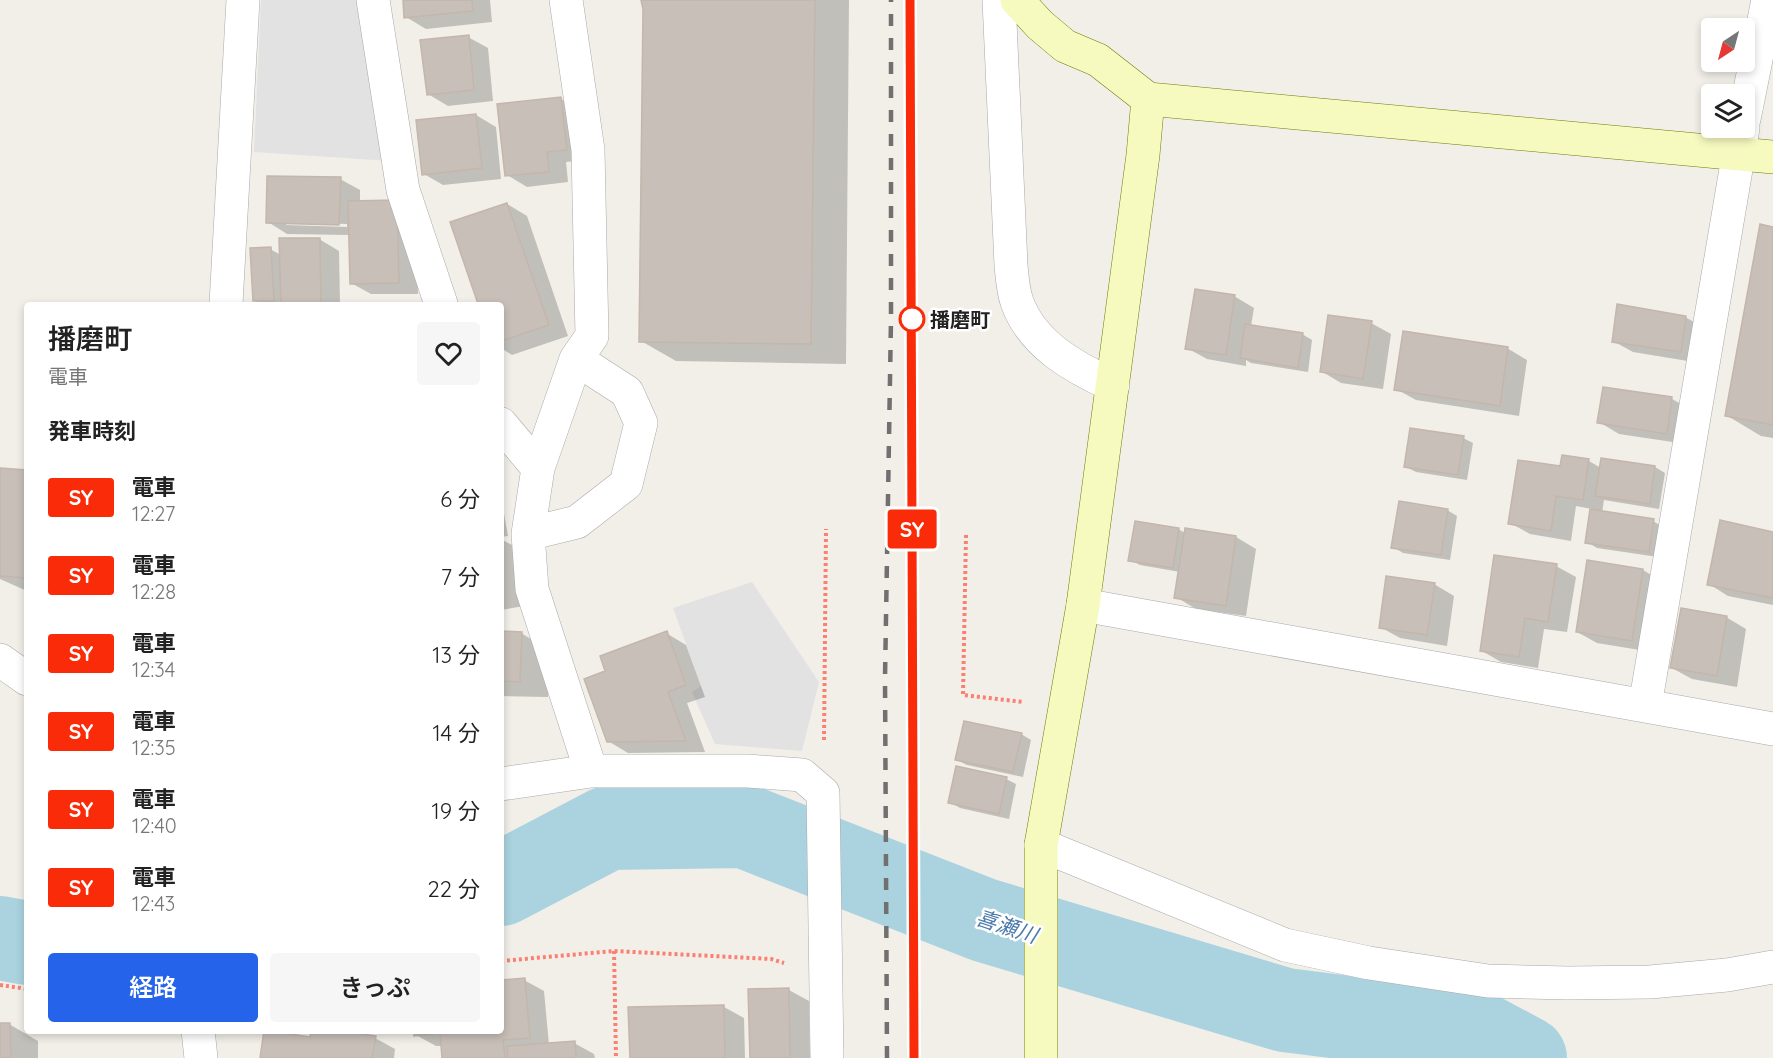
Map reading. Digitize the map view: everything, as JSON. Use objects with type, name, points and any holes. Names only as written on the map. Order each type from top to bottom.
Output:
[{"type":"street","points":[[226,302],[243,0]]},
{"type":"street","points":[[373,0],[403,190],[440,302]]},
{"type":"street","points":[[566,0],[588,150],[592,336],[576,359],[538,468],[528,534],[532,589],[591,771]]},
{"type":"street","points":[[999,0],[1011,265],[1016,300],[1025,321],[1038,337],[1081,371],[1113,385]]},
{"type":"street","points":[[1017,0],[1065,46],[1098,60],[1148,99],[1740,140],[1773,157]]},
{"type":"street","points":[[1751,84],[1768,0]]},
{"type":"street","points":[[1002,76],[1006,59],[1017,43],[1024,36],[1045,29]]},
{"type":"street","points":[[1041,1058],[1041,845],[1083,605],[1143,155],[1148,99]]},
{"type":"street","points":[[1645,706],[1740,140]]},
{"type":"street","points":[[528,534],[577,522],[626,484],[641,423],[627,392],[576,359]]},
{"type":"street","points":[[504,428],[538,468]]},
{"type":"street","points":[[1083,605],[1773,729]]},
{"type":"street","points":[[0,660],[24,677]]},
{"type":"street","points":[[504,784],[591,771],[748,771],[802,775],[823,794],[826,1058]]},
{"type":"street","points":[[1041,845],[1285,945],[1369,963],[1488,981],[1568,983],[1650,982],[1727,975],[1773,967]]},
{"type":"street","points":[[198,1034],[201,1058]]},
{"type":"path","points":[[825,735],[826,529]]},
{"type":"path","points":[[966,535],[963,696],[1033,703]]},
{"type":"path","points":[[614,951],[616,1058]]},
{"type":"path","points":[[504,961],[614,951],[771,958],[825,976]]},
{"type":"path","points":[[0,985],[24,989]]},
{"type":"shaded area","points":[[261,0],[366,0],[390,161],[254,152]]},
{"type":"shaded area","points":[[752,582],[819,682],[802,751],[715,744],[692,692],[701,686],[673,608]]},
{"type":"building","points":[[403,0],[472,0],[473,11],[404,18]]},
{"type":"building","points":[[641,0],[815,0],[811,344],[639,342],[643,9]]},
{"type":"building","points":[[469,35],[474,90],[427,95],[420,40]]},
{"type":"building","points":[[561,97],[567,150],[547,152],[549,172],[505,176],[497,104]]},
{"type":"building","points":[[476,114],[482,168],[422,175],[416,120]]},
{"type":"building","points":[[267,176],[341,177],[339,225],[266,223]]},
{"type":"building","points":[[397,200],[399,283],[350,284],[348,201]]},
{"type":"building","points":[[507,203],[549,325],[504,340],[504,302],[477,302],[450,222]]},
{"type":"building","points":[[1760,224],[1773,227],[1773,425],[1725,416]]},
{"type":"building","points":[[279,238],[320,238],[321,302],[281,302]]},
{"type":"building","points":[[271,247],[274,301],[253,301],[250,248]]},
{"type":"building","points":[[1195,289],[1235,295],[1226,355],[1185,349]]},
{"type":"building","points":[[1617,304],[1686,316],[1681,352],[1612,342]]},
{"type":"building","points":[[1328,315],[1372,321],[1363,379],[1320,372]]},
{"type":"building","points":[[1245,324],[1303,333],[1298,368],[1240,358]]},
{"type":"building","points":[[1403,331],[1508,347],[1500,406],[1394,390]]},
{"type":"building","points":[[1603,387],[1672,397],[1667,434],[1597,423]]},
{"type":"building","points":[[1410,428],[1464,436],[1458,475],[1404,467]]},
{"type":"building","points":[[1562,455],[1589,459],[1583,500],[1556,496],[1551,531],[1508,524],[1518,460],[1560,466]]},
{"type":"building","points":[[1601,458],[1655,466],[1650,504],[1595,496]]},
{"type":"building","points":[[0,468],[24,470],[24,578],[0,576]]},
{"type":"building","points":[[1399,501],[1448,509],[1441,555],[1391,548]]},
{"type":"building","points":[[1590,509],[1654,519],[1649,552],[1585,543]]},
{"type":"building","points":[[1720,520],[1773,532],[1773,598],[1707,585]]},
{"type":"building","points":[[1135,521],[1179,528],[1173,568],[1128,561]]},
{"type":"building","points":[[1185,528],[1236,536],[1226,606],[1174,598]]},
{"type":"building","points":[[1494,555],[1557,564],[1548,622],[1525,618],[1519,657],[1480,651]]},
{"type":"building","points":[[1587,560],[1643,569],[1632,641],[1576,632]]},
{"type":"building","points":[[1386,576],[1435,583],[1427,635],[1379,628]]},
{"type":"building","points":[[1681,608],[1727,616],[1717,676],[1670,668]]},
{"type":"building","points":[[504,631],[522,632],[520,682],[504,681]]},
{"type":"building","points":[[667,631],[686,685],[668,692],[686,741],[607,742],[584,679],[605,671],[600,656]]},
{"type":"building","points":[[964,721],[1022,733],[1013,772],[955,760]]},
{"type":"building","points":[[956,766],[1007,777],[999,814],[948,803]]},
{"type":"building","points":[[525,978],[530,1038],[503,1040],[505,1058],[442,1058],[440,1034],[504,1034],[504,980]]},
{"type":"building","points":[[789,988],[790,1058],[750,1058],[748,989]]},
{"type":"building","points":[[724,1005],[725,1058],[630,1058],[628,1007]]},
{"type":"building","points":[[0,1023],[10,1023],[11,1058],[0,1058]]},
{"type":"building","points":[[263,1034],[310,1037],[310,1034],[376,1036],[372,1058],[260,1058]]},
{"type":"building","points":[[575,1041],[576,1058],[508,1058],[507,1046]]},
{"type":"waterway","name":"喜瀬川","points":[[504,882],[608,828],[744,826],[984,920],[1285,1010],[1482,1035],[1525,1058]]},
{"type":"waterway","name":"喜瀬川","points":[[0,938],[24,942]]},
{"type":"railway","points":[[887,1058],[885,678],[891,319],[891,0]]},
{"type":"railway","points":[[910,0],[914,1058]]},
{"type":"train","name":"SY","points":[[910,0],[914,1058]]},
{"type":"place","name":"播磨町","points":[[912,319]]}]
